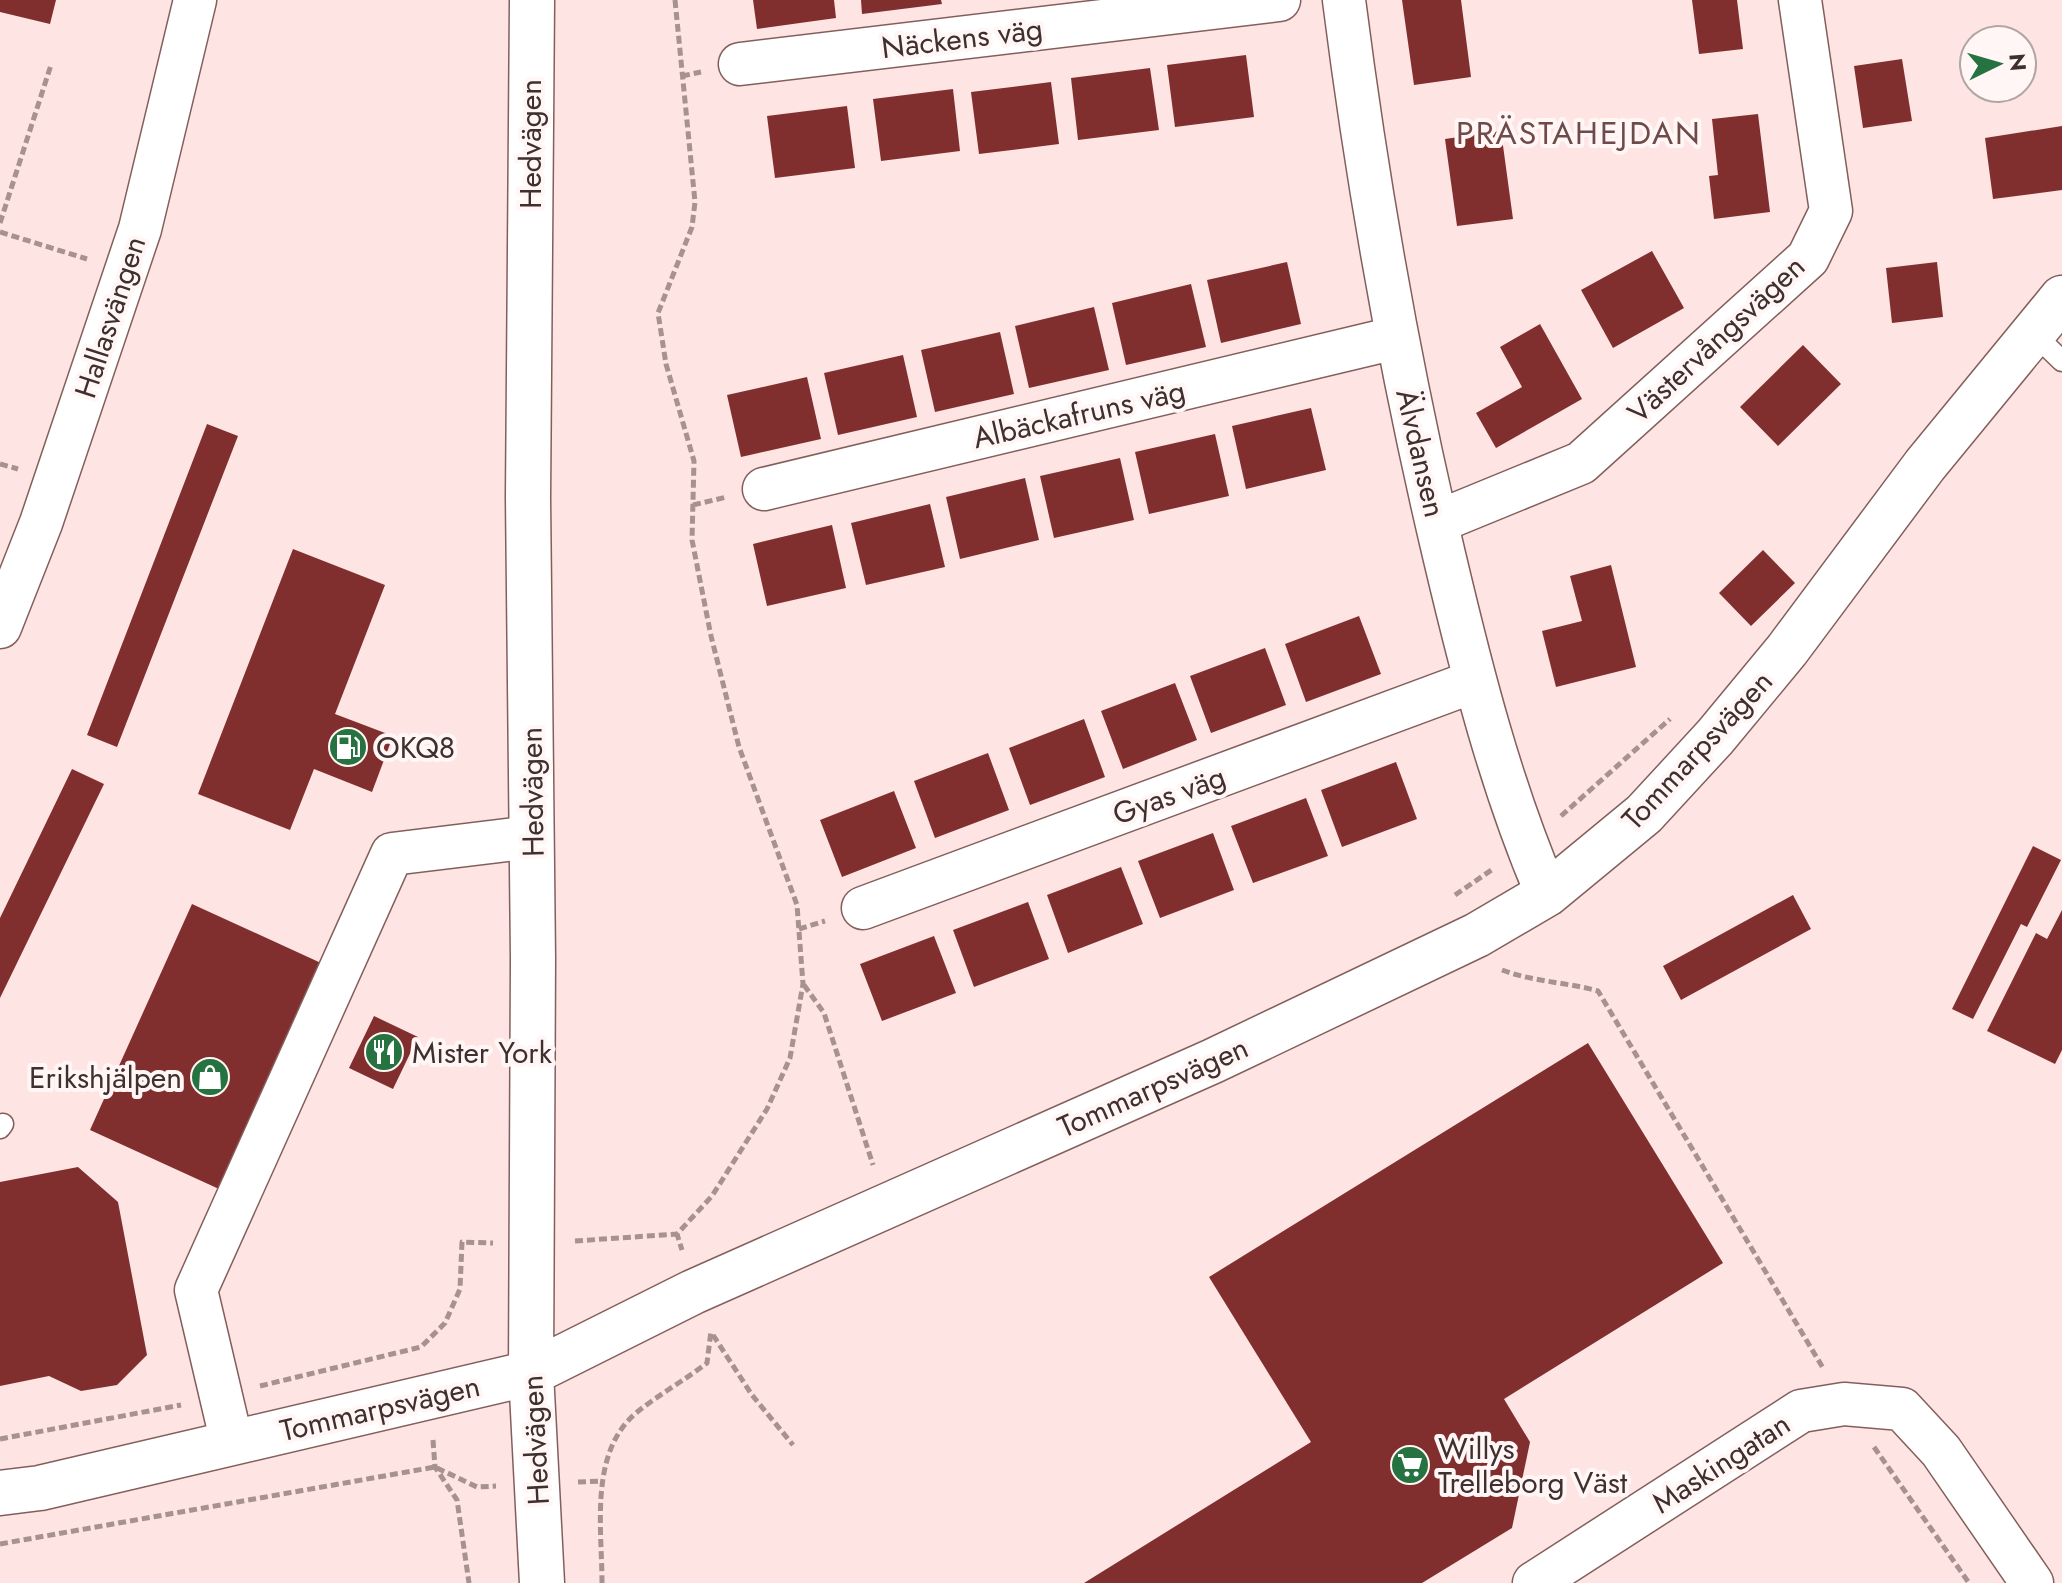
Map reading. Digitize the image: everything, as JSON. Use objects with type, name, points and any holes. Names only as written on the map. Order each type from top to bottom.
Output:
[{"type":"street","name":"Hallasvängen","points":[[0,627],[41,523],[140,229],[195,0]]},
{"type":"street","name":"Hedvägen","points":[[532,0],[528,482],[532,837],[531,1373],[542,1583]]},
{"type":"street","name":"Näckens väg","points":[[740,64],[1279,0]]},
{"type":"street","name":"Älvdansen","points":[[1344,0],[1365,167],[1395,338],[1475,681],[1526,846],[1547,894]]},
{"type":"street","name":"Västervångsvägen","points":[[1437,522],[1581,463],[1808,258],[1831,211],[1800,0]]},
{"type":"street","name":"Tommarpsvägen","points":[[0,1493],[40,1488],[531,1373],[688,1273],[1213,1061],[1477,935],[1547,894],[1644,814],[1715,737],[1787,650],[1925,465],[2048,347],[2062,298]]},
{"type":"street","name":"Albäckafruns väg","points":[[764,489],[1395,338]]},
{"type":"street","name":"Gyas väg","points":[[863,908],[1475,681]]},
{"type":"street","points":[[232,1443],[196,1290],[392,854],[532,837]]},
{"type":"street","name":"Maskingatan","points":[[1534,1583],[1801,1411],[1844,1404],[1902,1409],[1941,1451],[2032,1583]]},
{"type":"path","points":[[0,1439],[220,1396],[421,1347],[445,1323],[460,1289],[462,1242],[532,1243],[677,1234],[712,1196],[767,1109],[790,1058],[803,984],[797,905],[739,747],[711,636],[692,540],[694,461],[666,364],[658,313],[692,227],[695,202],[675,0]]},
{"type":"path","points":[[0,223],[51,65]]},
{"type":"path","points":[[0,232],[125,273]]},
{"type":"path","points":[[1444,903],[1526,846],[1677,712]]},
{"type":"path","points":[[1456,894],[1477,935],[1502,970],[1529,980],[1570,983],[1598,991],[1844,1404],[1969,1583]]},
{"type":"path","points":[[803,984],[824,1013],[876,1175]]},
{"type":"path","points":[[677,1234],[688,1273],[713,1334],[752,1395],[793,1445]]},
{"type":"path","points":[[688,1273],[697,1249]]},
{"type":"path","points":[[602,1583],[602,1481],[611,1448],[634,1414],[707,1363],[713,1334]]},
{"type":"path","points":[[421,1347],[435,1467],[457,1500],[469,1583]]},
{"type":"path","points":[[0,1544],[435,1467],[477,1487],[602,1481]]},
{"type":"building","points":[[0,0],[56,0],[50,24],[0,12]]},
{"type":"building","points":[[753,0],[834,0],[836,18],[757,29]]},
{"type":"building","points":[[861,0],[941,0],[942,4],[862,14]]},
{"type":"building","points":[[1402,0],[1461,0],[1471,77],[1414,85]]},
{"type":"building","points":[[1692,0],[1737,0],[1743,49],[1699,54]]},
{"type":"building","points":[[1246,55],[1254,117],[1175,127],[1167,65]]},
{"type":"building","points":[[1902,59],[1912,121],[1863,128],[1854,66]]},
{"type":"building","points":[[1150,68],[1159,130],[1078,140],[1071,78]]},
{"type":"building","points":[[1051,82],[1059,144],[979,154],[971,92]]},
{"type":"building","points":[[953,89],[960,151],[881,161],[873,99]]},
{"type":"building","points":[[847,106],[855,168],[775,178],[767,116]]},
{"type":"building","points":[[1758,114],[1770,212],[1714,219],[1709,176],[1718,175],[1712,119]]},
{"type":"building","points":[[2062,126],[2062,190],[1993,199],[1985,138]]},
{"type":"building","points":[[1501,131],[1513,219],[1457,226],[1445,139]]},
{"type":"building","points":[[1652,251],[1684,308],[1613,348],[1581,290]]},
{"type":"building","points":[[1287,262],[1301,324],[1221,343],[1207,280]]},
{"type":"building","points":[[1937,262],[1943,317],[1892,323],[1886,268]]},
{"type":"building","points":[[1191,284],[1206,347],[1126,365],[1112,303]]},
{"type":"building","points":[[1094,307],[1109,370],[1029,388],[1015,326]]},
{"type":"building","points":[[1540,324],[1582,399],[1496,448],[1476,413],[1522,387],[1500,347]]},
{"type":"building","points":[[1000,332],[1014,394],[935,412],[921,350]]},
{"type":"building","points":[[1803,345],[1841,384],[1778,446],[1740,407]]},
{"type":"building","points":[[903,355],[917,417],[838,435],[824,373]]},
{"type":"building","points":[[807,377],[821,439],[741,457],[727,395]]},
{"type":"building","points":[[1311,408],[1326,470],[1246,489],[1232,426]]},
{"type":"building","points":[[207,424],[238,436],[117,747],[87,735]]},
{"type":"building","points":[[1215,434],[1229,496],[1149,514],[1135,452]]},
{"type":"building","points":[[1120,458],[1134,520],[1054,538],[1040,476]]},
{"type":"building","points":[[1025,478],[1039,540],[960,559],[946,497]]},
{"type":"building","points":[[930,504],[945,567],[866,585],[851,523]]},
{"type":"building","points":[[832,525],[846,588],[767,606],[753,544]]},
{"type":"building","points":[[293,549],[385,585],[335,714],[393,736],[372,792],[314,769],[290,830],[198,794]]},
{"type":"building","points":[[1763,550],[1795,583],[1751,626],[1719,593]]},
{"type":"building","points":[[1611,565],[1636,667],[1556,687],[1542,631],[1582,621],[1570,576]]},
{"type":"building","points":[[1359,616],[1381,674],[1306,702],[1285,644]]},
{"type":"building","points":[[1265,648],[1286,705],[1211,733],[1190,676]]},
{"type":"building","points":[[1175,683],[1197,740],[1123,769],[1101,711]]},
{"type":"building","points":[[1084,719],[1105,777],[1030,805],[1009,748]]},
{"type":"building","points":[[988,753],[1009,810],[935,838],[914,781]]},
{"type":"building","points":[[1396,762],[1417,819],[1342,847],[1321,790]]},
{"type":"building","points":[[72,769],[104,784],[0,998],[0,918]]},
{"type":"building","points":[[894,791],[916,848],[842,877],[820,820]]},
{"type":"building","points":[[1306,798],[1328,856],[1253,883],[1231,826]]},
{"type":"building","points":[[1213,833],[1234,890],[1160,918],[1138,861]]},
{"type":"building","points":[[2033,846],[2061,860],[2027,927],[2021,924],[1973,1019],[1952,1009]]},
{"type":"building","points":[[1121,867],[1143,924],[1068,953],[1047,895]]},
{"type":"building","points":[[1793,895],[1811,929],[1681,1000],[1663,966]]},
{"type":"building","points":[[1028,902],[1049,959],[974,987],[953,930]]},
{"type":"building","points":[[192,904],[321,963],[219,1189],[90,1130]]},
{"type":"building","points":[[2062,910],[2062,1050],[2055,1064],[1987,1031],[2036,933],[2047,939]]},
{"type":"building","points":[[934,936],[956,993],[882,1021],[860,964]]},
{"type":"building","name":"Mister York","points":[[374,1016],[418,1037],[393,1089],[349,1068]]},
{"type":"building","points":[[1588,1043],[1723,1263],[1504,1399],[1530,1442],[1512,1528],[1422,1583],[1084,1583],[1311,1442],[1209,1277]]},
{"type":"building","points":[[78,1167],[118,1202],[147,1355],[117,1385],[81,1391],[49,1376],[0,1386],[0,1182]]},
{"type":"place","name":"OKQ8","points":[[348,747]]},
{"type":"place","name":"Mister York","points":[[384,1052]]},
{"type":"place","name":"Erikshjälpen","points":[[210,1077]]},
{"type":"place","name":"Willys Trelleborg Väst","points":[[1410,1465]]},
{"type":"district","name":"PRÄSTAHEJDAN","points":[[1579,133]]}]
